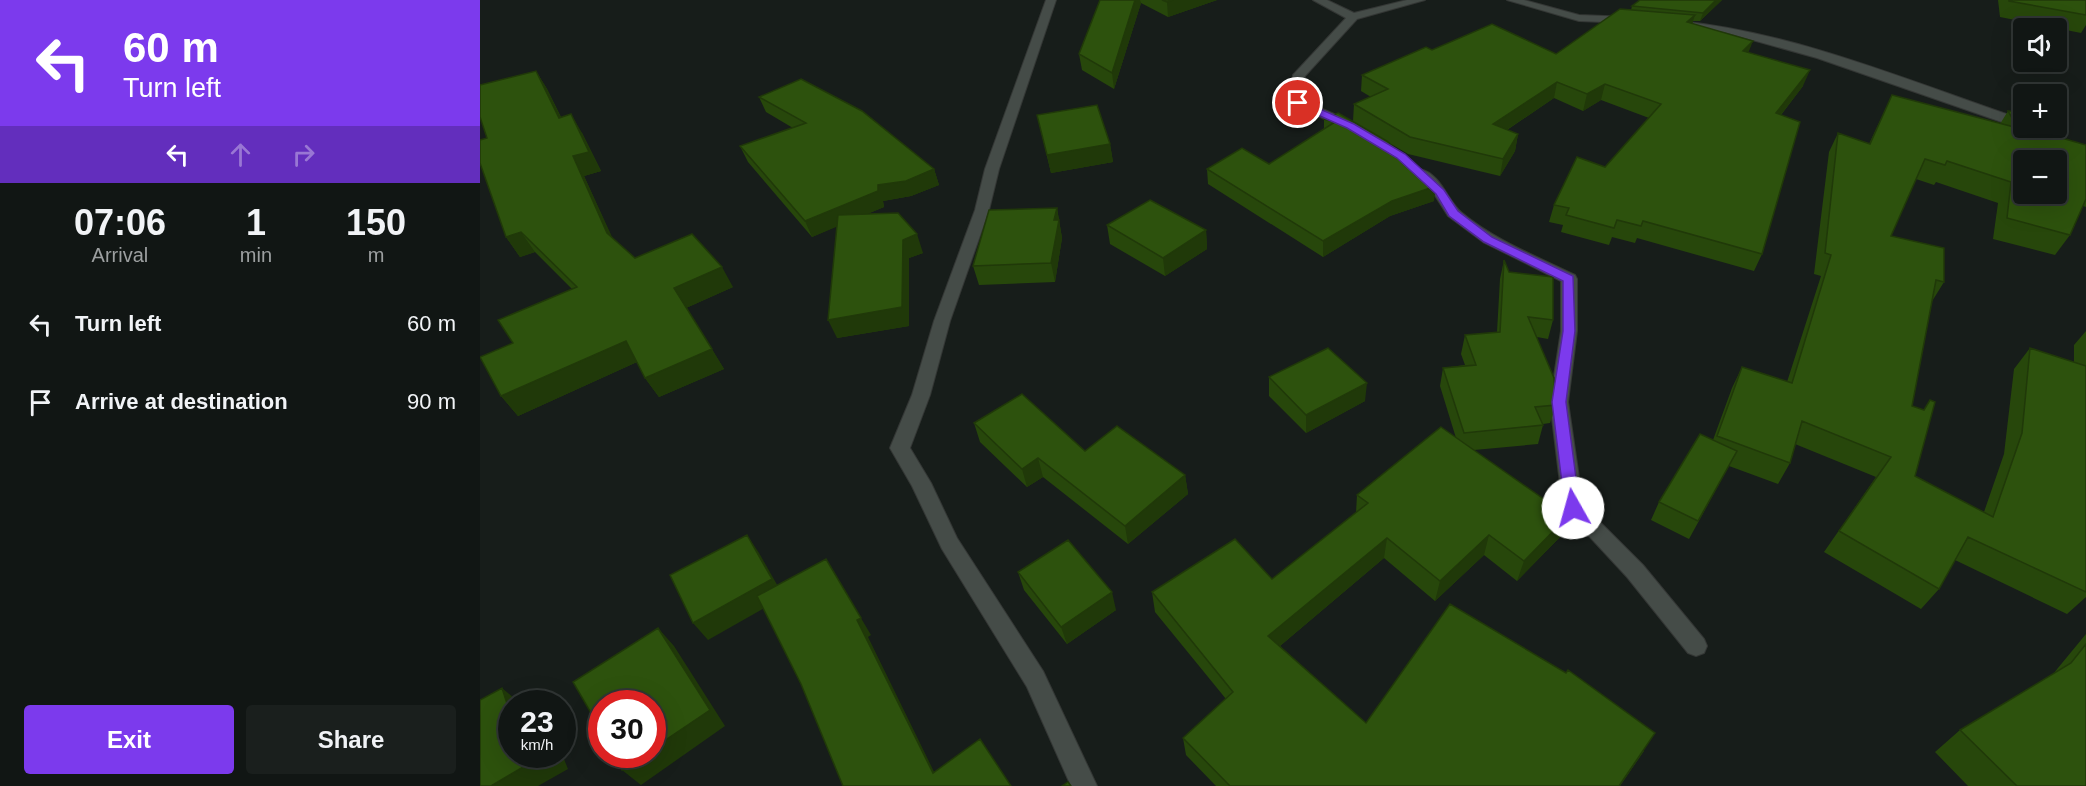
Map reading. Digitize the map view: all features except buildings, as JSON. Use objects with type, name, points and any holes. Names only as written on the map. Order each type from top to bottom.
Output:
[{"type":"street","points":[[1051,0],[992,170],[982,210],[942,321],[921,395],[900,448],[921,483],[949,543],[1035,678],[1084,786]]},
{"type":"street","points":[[1318,0],[1353,17]]},
{"type":"street","points":[[1361,132],[1298,103],[1299,75],[1353,17],[1420,0]]},
{"type":"street","points":[[1512,0],[1579,18],[1647,21]]},
{"type":"street","points":[[1669,23],[1725,29],[1821,55],[2013,121]]},
{"type":"street","points":[[1409,163],[1440,192],[1453,213],[1488,239],[1569,279],[1569,331],[1559,402],[1573,508],[1635,571],[1696,646]]},
{"type":"route","points":[[1298,103],[1351,126],[1401,156],[1440,192],[1453,213],[1488,239],[1569,279],[1569,331],[1559,402],[1573,508]]}]
